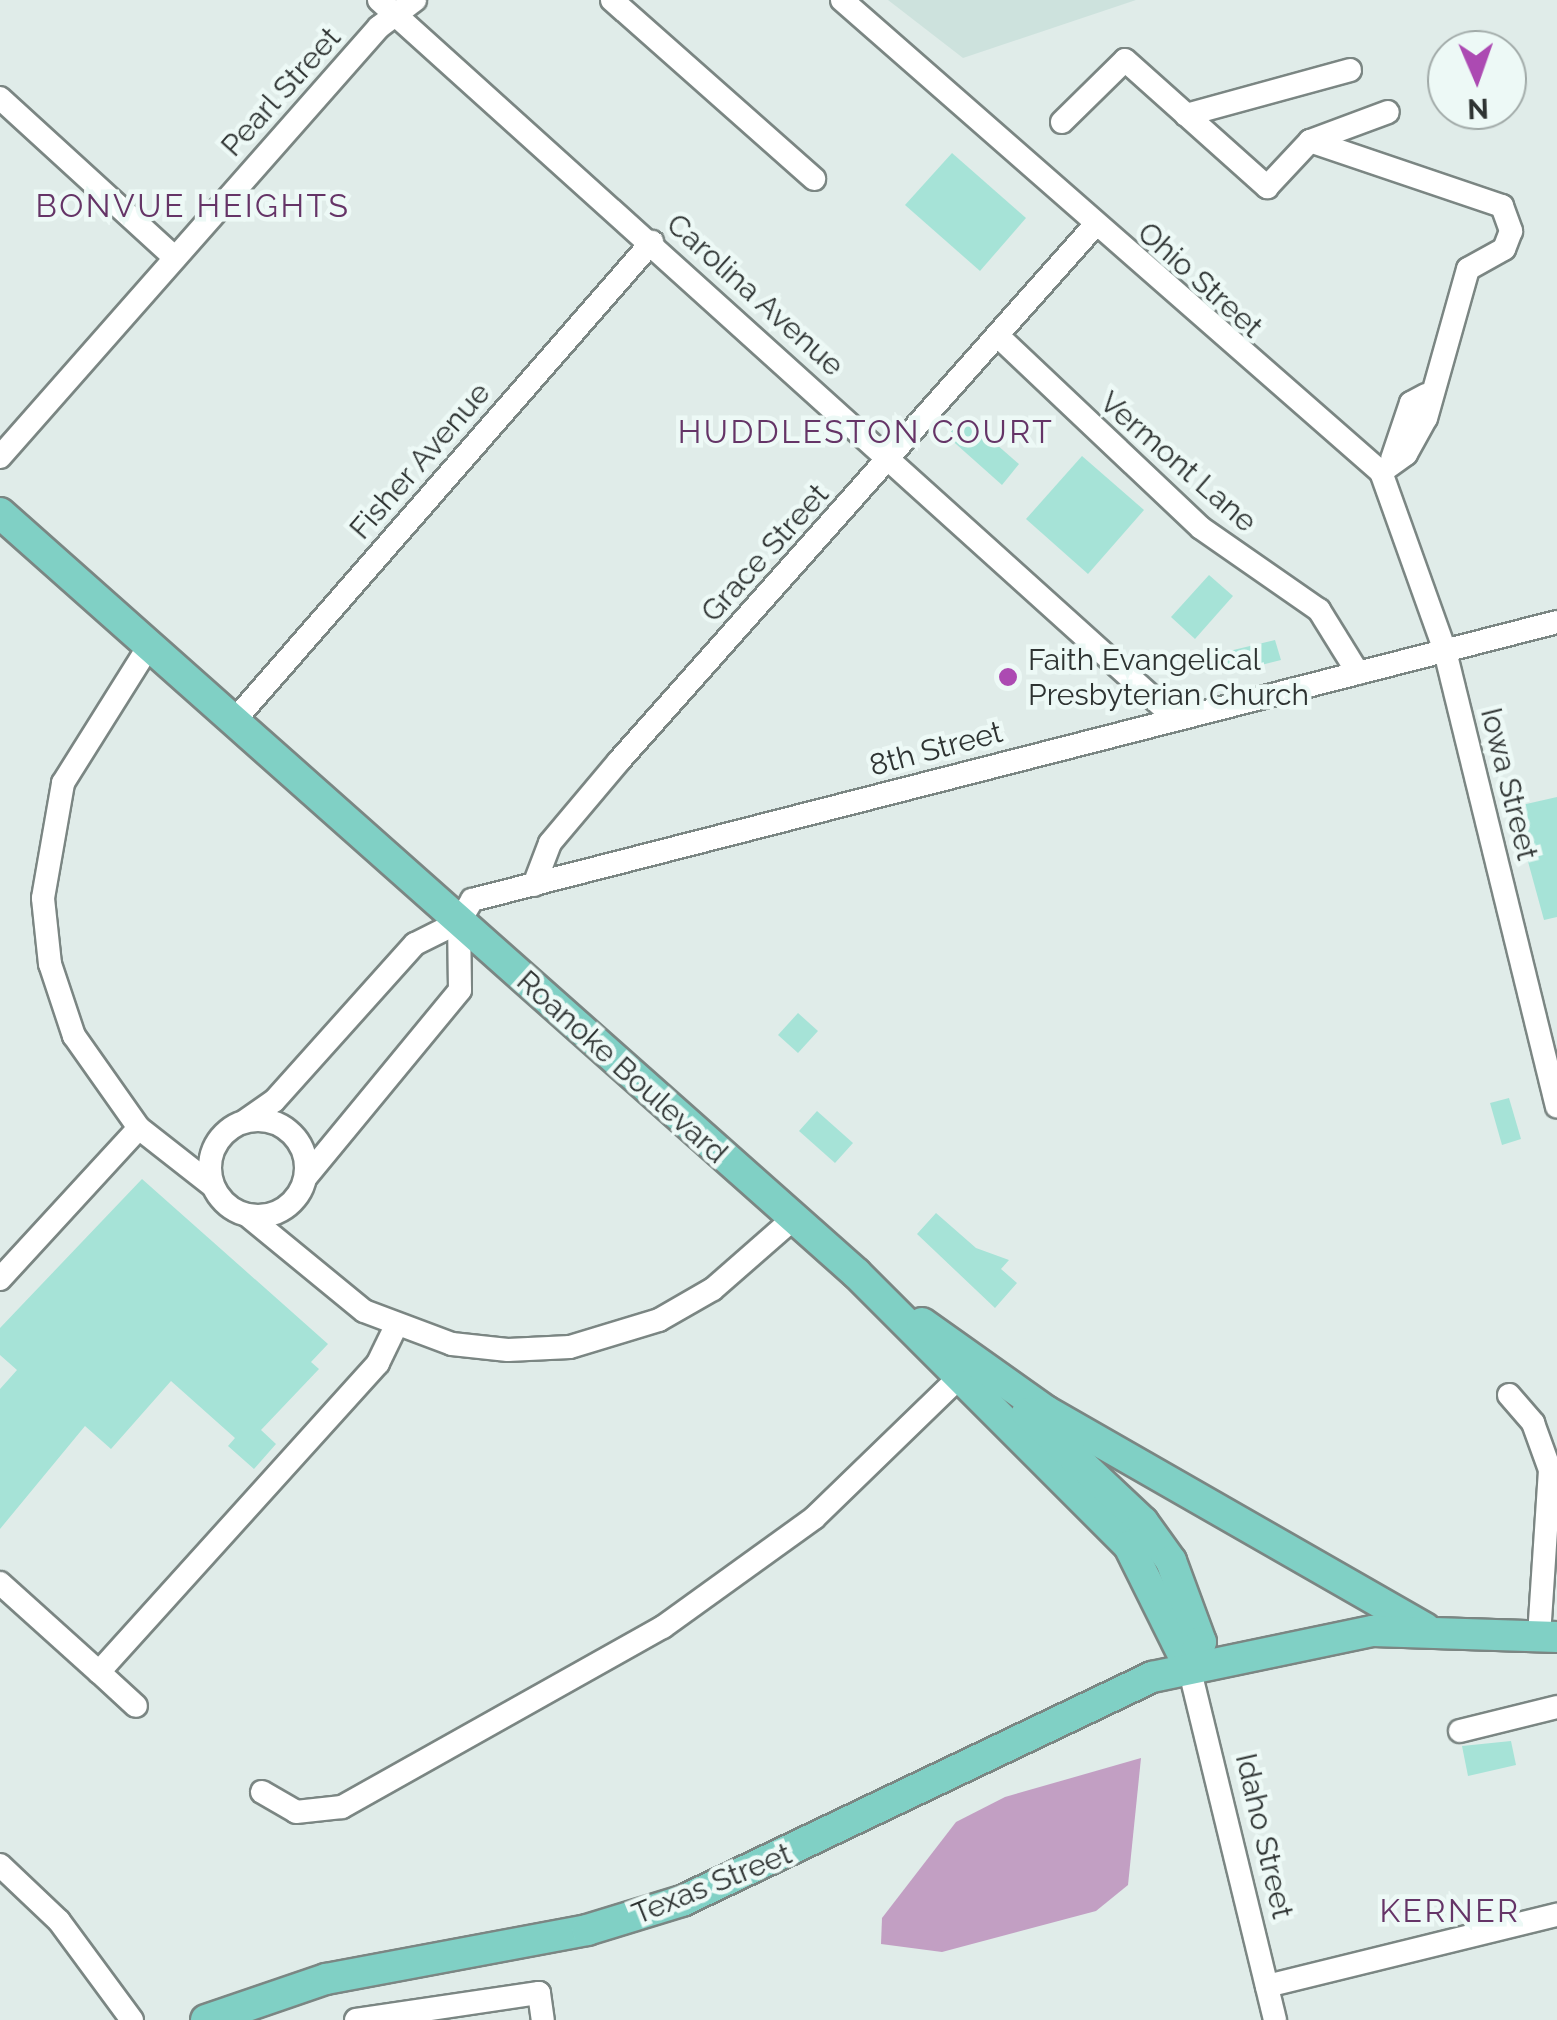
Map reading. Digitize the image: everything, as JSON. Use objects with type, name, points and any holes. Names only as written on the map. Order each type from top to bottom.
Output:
[{"type":"main road","name":"Roanoke Boulevard","points":[[0,513],[856,1274],[975,1374]]},
{"type":"main road","points":[[975,1374],[1428,1629]]},
{"type":"main road","points":[[975,1374],[1158,1541],[1202,1642],[1189,1667]]},
{"type":"main road","points":[[975,1374],[1128,1546],[1189,1667]]},
{"type":"main road","points":[[1189,1667],[1337,1635],[1428,1629],[1548,1636]]},
{"type":"main road","name":"Texas Street","points":[[206,2020],[326,1978],[587,1930],[682,1901],[1091,1701],[1189,1667]]},
{"type":"street","name":"Pearl Street","points":[[0,457],[175,258],[386,6],[416,0]]},
{"type":"street","points":[[612,0],[814,179]]},
{"type":"street","name":"Ohio Street","points":[[842,0],[1095,225],[1386,465],[1445,651]]},
{"type":"street","name":"Carolina Avenue","points":[[386,6],[652,242],[1176,719]]},
{"type":"street","points":[[1062,122],[1125,60],[1267,187],[1310,141],[1388,112]]},
{"type":"street","points":[[1186,115],[1350,70]]},
{"type":"street","points":[[0,98],[175,258]]},
{"type":"street","points":[[1310,141],[1502,206],[1511,231],[1504,249],[1468,268],[1426,395],[1426,418],[1406,454],[1386,465]]},
{"type":"street","name":"Grace Street","points":[[534,885],[550,843],[1095,225]]},
{"type":"street","name":"Fisher Avenue","points":[[234,721],[652,242]]},
{"type":"street","name":"Vermont Lane","points":[[998,336],[1201,528],[1319,610],[1358,673]]},
{"type":"street","name":"8th Street","points":[[244,1122],[274,1101],[415,944],[459,922],[472,900],[1557,622]]},
{"type":"street","points":[[149,646],[62,783],[43,898],[50,964],[74,1036],[139,1128],[214,1186],[327,1288],[396,1326],[508,1350],[615,1336],[713,1289],[794,1218]]},
{"type":"street","name":"Iowa Street","points":[[1445,651],[1546,1017],[1557,1106]]},
{"type":"street","points":[[247,1215],[290,1204],[322,1146],[460,990],[459,922]]},
{"type":"street","points":[[214,1186],[218,1140],[244,1122],[291,1132],[306,1177]]},
{"type":"street","points":[[1,1276],[139,1128]]},
{"type":"street","points":[[99,1672],[378,1363],[396,1326]]},
{"type":"street","points":[[262,1792],[296,1812],[342,1807],[663,1627],[814,1518],[975,1374]]},
{"type":"street","points":[[1509,1394],[1533,1423],[1550,1470],[1548,1636]]},
{"type":"street","points":[[0,1583],[136,1706]]},
{"type":"street","name":"Idaho Street","points":[[1189,1667],[1275,2020]]},
{"type":"street","points":[[1460,1730],[1557,1707]]},
{"type":"street","points":[[0,1865],[60,1921],[132,2020]]},
{"type":"street","points":[[1267,1986],[1557,1915]]},
{"type":"street","points":[[356,2020],[471,2011],[538,1993],[543,2020]]},
{"type":"shaded area","points":[[888,0],[1136,0],[963,58]]},
{"type":"shaded area","points":[[1141,1758],[1128,1885],[1096,1911],[942,1952],[881,1944],[882,1918],[956,1822],[1005,1797]]},
{"type":"building","points":[[952,153],[1026,218],[980,271],[905,205]]},
{"type":"building","points":[[964,416],[1019,464],[1002,485],[947,436]]},
{"type":"building","points":[[1082,456],[1144,510],[1088,574],[1026,519]]},
{"type":"building","points":[[1209,575],[1233,596],[1195,639],[1171,617]]},
{"type":"building","points":[[1275,640],[1281,660],[1230,673],[1225,652]]},
{"type":"building","points":[[1557,797],[1557,917],[1544,920],[1513,807]]},
{"type":"building","points":[[798,1013],[818,1031],[798,1053],[778,1035]]},
{"type":"building","points":[[1509,1098],[1521,1139],[1502,1145],[1490,1103]]},
{"type":"building","points":[[817,1111],[853,1143],[835,1163],[799,1131]]},
{"type":"building","points":[[142,1179],[328,1344],[311,1362],[319,1369],[261,1430],[276,1444],[254,1469],[228,1446],[235,1438],[171,1381],[111,1449],[85,1426],[0,1529],[0,1389],[17,1370],[0,1355],[0,1328]]},
{"type":"building","points":[[936,1213],[976,1248],[1009,1260],[1001,1269],[1017,1283],[995,1308],[917,1234]]},
{"type":"building","points":[[1511,1741],[1516,1765],[1468,1776],[1462,1746]]},
{"type":"place","name":"Faith Evangelical Presbyterian Church","points":[[1008,677]]},
{"type":"district","name":"BONVUE HEIGHTS","points":[[193,206]]},
{"type":"district","name":"HUDDLESTON COURT","points":[[866,432]]},
{"type":"district","name":"KERNER","points":[[1450,1911]]}]
